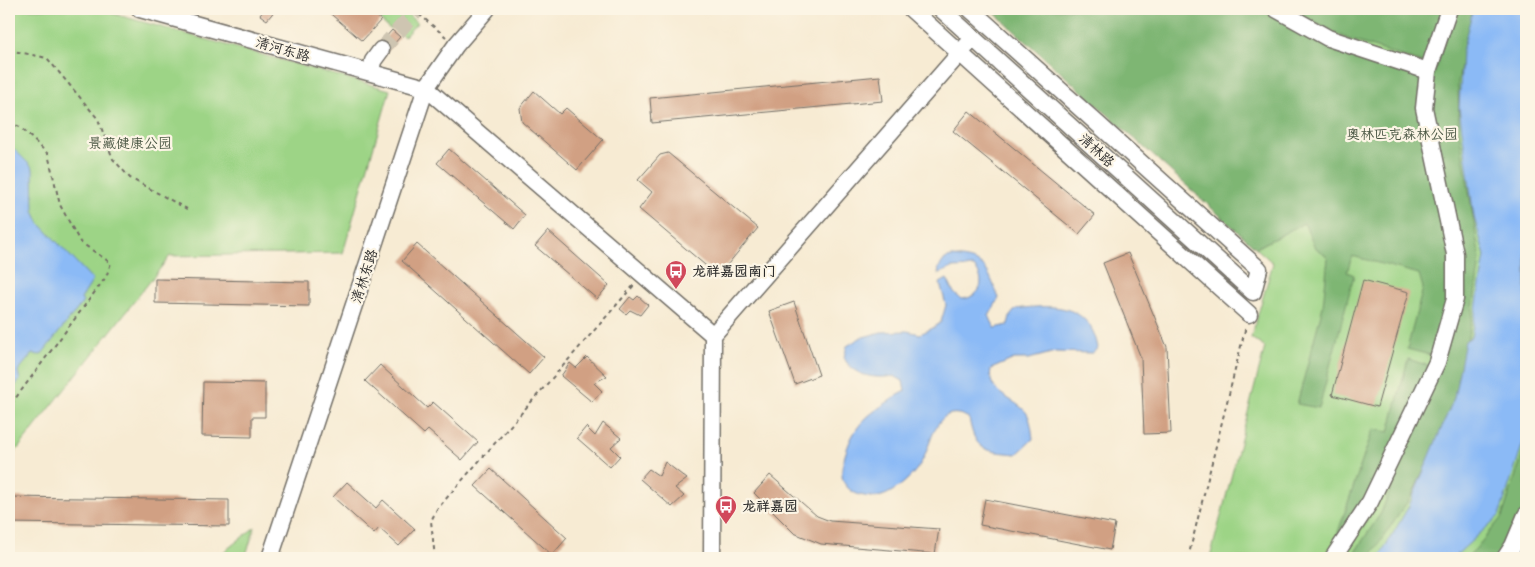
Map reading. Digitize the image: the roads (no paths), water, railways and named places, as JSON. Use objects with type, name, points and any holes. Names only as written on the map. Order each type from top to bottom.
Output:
[{"type":"street","name":"清河东路","points":[[140,9],[371,69],[426,88]]},
{"type":"street","name":"清林东路","points":[[270,558],[426,88],[456,46],[487,9]]},
{"type":"street","points":[[911,9],[961,52],[1249,314]]},
{"type":"street","name":"清林路","points":[[941,9],[1253,292],[1259,268],[986,24]]},
{"type":"street","points":[[712,558],[713,335],[986,24],[970,9]]},
{"type":"street","points":[[1276,9],[1328,38],[1428,71]]},
{"type":"street","points":[[1333,558],[1370,502],[1437,362],[1455,299],[1455,254],[1424,108],[1428,71],[1449,9]]},
{"type":"street","points":[[371,69],[381,50]]},
{"type":"street","points":[[426,88],[713,335]]},
{"type":"street","points":[[1505,558],[1513,546],[1526,515]]},
{"type":"water","points":[[1473,9],[1526,9],[1523,89],[1526,115],[1526,434],[1499,516],[1453,558],[1379,558],[1409,506],[1454,398],[1465,341],[1471,337],[1485,256],[1474,217],[1459,108],[1462,51]]},
{"type":"water","points":[[9,144],[33,168],[34,211],[40,224],[93,280],[81,299],[83,302],[41,355],[32,354],[18,371],[20,380],[9,394]]},
{"type":"water","points":[[952,257],[973,260],[984,267],[988,273],[999,298],[989,316],[995,328],[1008,325],[1010,316],[1016,309],[1056,307],[1068,310],[1087,322],[1094,333],[1098,348],[1092,353],[1055,352],[1029,359],[1014,359],[991,369],[991,377],[996,390],[1021,407],[1028,415],[1033,439],[1017,454],[997,452],[983,448],[975,438],[969,418],[959,414],[950,414],[938,424],[922,462],[905,482],[882,496],[872,497],[856,494],[846,485],[842,473],[847,448],[852,437],[858,427],[873,412],[905,391],[903,381],[894,376],[872,377],[853,369],[844,357],[847,346],[860,338],[881,332],[907,331],[920,334],[933,328],[941,322],[946,305],[940,283],[947,279],[954,293],[961,299],[973,296],[980,288],[981,283],[978,272],[974,267],[952,268],[938,274],[939,267],[945,259]]},
{"type":"tunnel","points":[[381,50],[418,9]]},
{"type":"place","name":"龙祥嘉园南门","points":[[676,290]]},
{"type":"place","name":"龙祥嘉园","points":[[726,525]]},
{"type":"park label","name":"奥林匹克森林公园","points":[[1402,134]]},
{"type":"park label","name":"景藏健康公园","points":[[130,143]]}]
